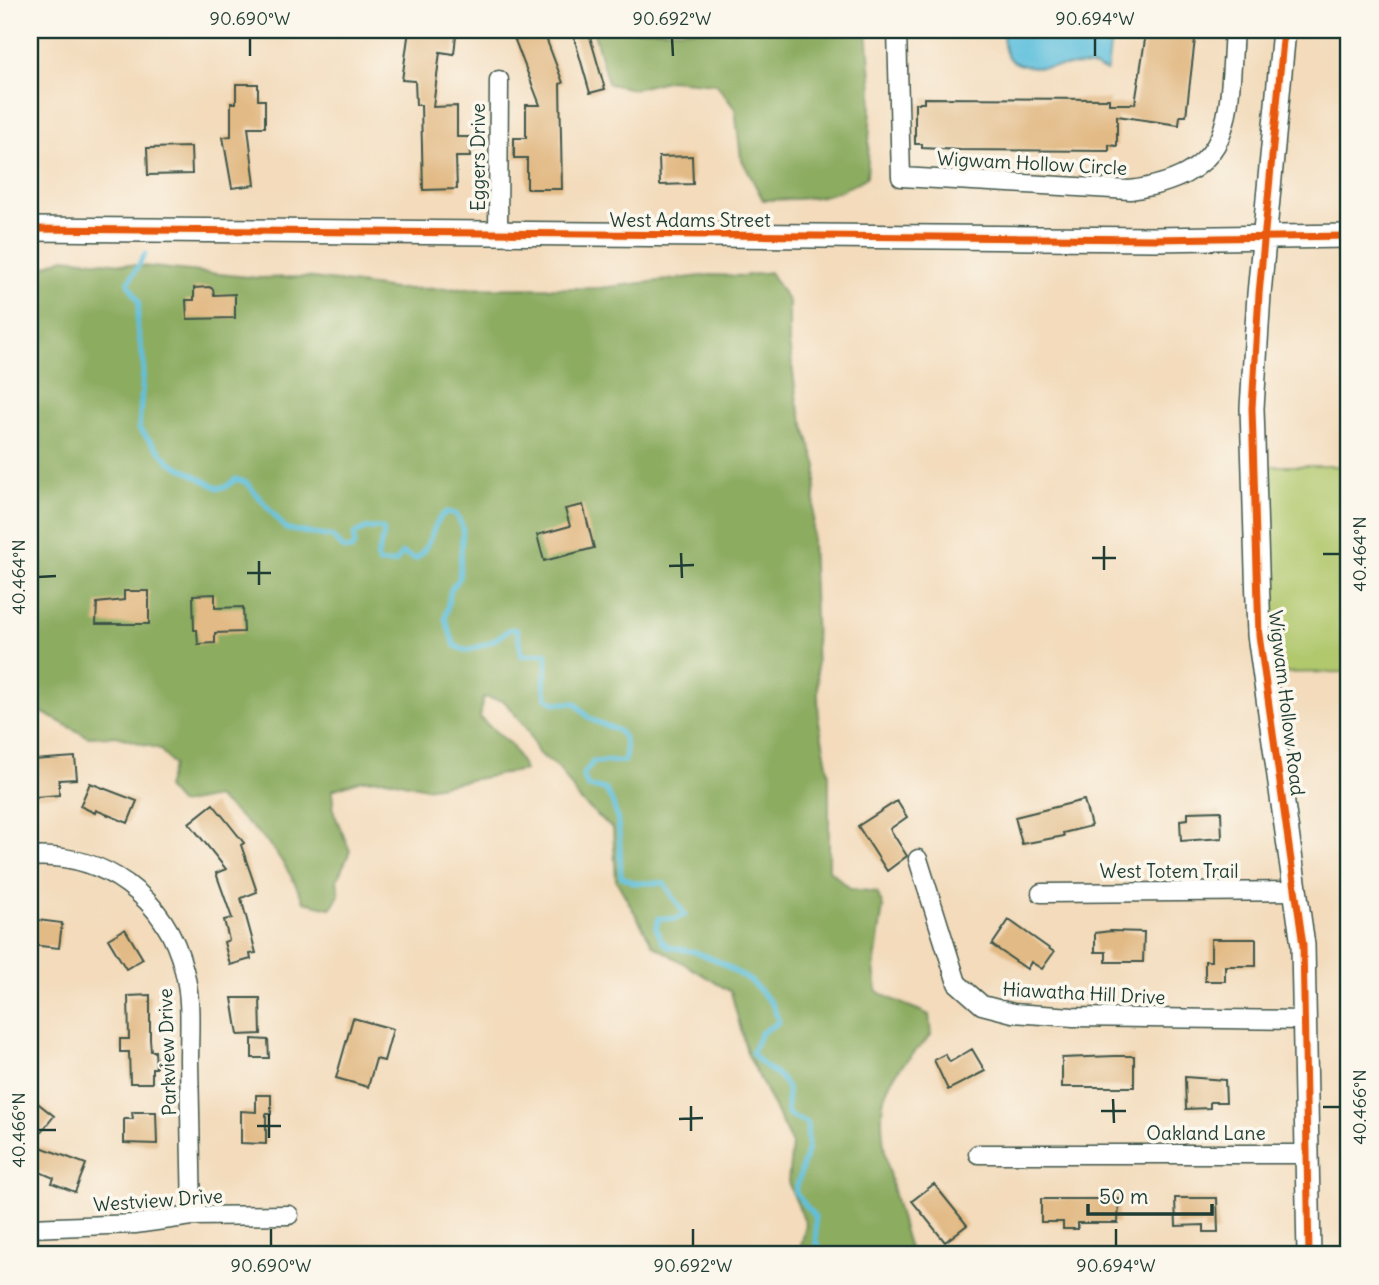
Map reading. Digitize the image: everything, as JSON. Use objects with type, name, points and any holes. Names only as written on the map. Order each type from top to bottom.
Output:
[{"type":"street","name":"Wigwam Hollow Circle","points":[[897,30],[901,177],[1130,190],[1158,186],[1195,171],[1212,155],[1226,126],[1234,30]]},
{"type":"street","name":"Wigwam Hollow Road","points":[[1284,30],[1254,351],[1252,408],[1259,635],[1303,945],[1309,1255]]},
{"type":"street","name":"Eggers Drive","points":[[498,235],[499,80]]},
{"type":"street","name":"West Adams Street","points":[[30,229],[498,235],[1349,236]]},
{"type":"street","name":"Parkview Drive","points":[[30,857],[59,855],[81,860],[122,880],[155,910],[178,949],[188,993],[192,1216]]},
{"type":"street","name":"Hiawatha Hill Drive","points":[[918,859],[957,983],[982,1005],[1013,1013],[1073,1017],[1305,1020]]},
{"type":"street","name":"West Totem Trail","points":[[1041,893],[1297,891]]},
{"type":"street","name":"Oakland Lane","points":[[978,1154],[1308,1154]]},
{"type":"street","name":"Westview Drive","points":[[30,1228],[135,1224],[192,1216],[289,1215]]},
{"type":"green space","points":[[593,30],[867,30],[872,90],[867,177],[829,195],[805,199],[763,200],[741,158],[735,109],[716,84],[670,80],[634,89],[608,84]]},
{"type":"green space","points":[[64,258],[258,278],[306,277],[394,289],[600,288],[710,275],[743,276],[770,272],[789,302],[789,343],[797,402],[817,466],[812,540],[819,722],[829,775],[829,870],[851,889],[877,892],[883,907],[874,968],[877,991],[929,1015],[931,1035],[893,1078],[882,1110],[882,1130],[889,1175],[911,1255],[799,1255],[806,1224],[788,1182],[792,1144],[747,1053],[731,992],[653,945],[616,880],[613,829],[580,800],[559,768],[538,753],[528,731],[504,701],[483,697],[480,718],[512,746],[525,770],[426,788],[386,779],[362,780],[332,790],[334,813],[350,851],[337,880],[339,895],[331,908],[304,902],[286,868],[268,843],[216,797],[180,804],[166,788],[173,765],[160,749],[116,736],[88,737],[34,708],[30,687],[38,655],[30,578],[30,278],[32,272]]},
{"type":"green space","points":[[1254,466],[1349,466],[1349,672],[1265,673]]},
{"type":"water","points":[[1003,30],[1112,30],[1107,71],[1082,65],[1036,67],[1015,63],[1005,51]]},
{"type":"building","points":[[409,30],[445,30],[444,34],[456,35],[454,54],[440,52],[433,107],[457,106],[457,137],[469,137],[470,157],[456,157],[457,189],[423,190],[421,105],[416,105],[415,81],[402,80]]},
{"type":"building","points":[[528,30],[543,30],[563,83],[560,84],[562,189],[527,189],[527,158],[514,158],[514,138],[526,138],[526,105],[540,105],[513,35]]},
{"type":"building","points":[[572,30],[588,30],[605,89],[590,93]]},
{"type":"building","points":[[1151,30],[1192,30],[1191,38],[1195,39],[1186,116],[1180,116],[1179,125],[1117,116],[1117,146],[1109,145],[1109,151],[960,150],[922,148],[922,144],[915,144],[915,103],[924,103],[924,98],[1109,99],[1109,104],[1135,104],[1146,33]]},
{"type":"building","points":[[236,84],[258,84],[258,100],[265,100],[265,127],[248,127],[255,185],[232,188],[223,137],[231,136],[231,103],[236,103]]},
{"type":"building","points":[[191,147],[192,174],[148,175],[147,148]]},
{"type":"building","points":[[692,156],[693,184],[660,185],[659,157]]},
{"type":"building","points":[[194,288],[213,289],[214,295],[235,294],[235,318],[187,319],[186,300],[194,300]]},
{"type":"building","points":[[583,505],[594,548],[544,561],[537,535],[570,526],[565,509]]},
{"type":"building","points":[[124,591],[149,591],[149,624],[96,624],[97,603],[124,600]]},
{"type":"building","points":[[215,594],[215,608],[243,607],[244,632],[215,633],[215,643],[198,644],[197,630],[194,630],[193,595]]},
{"type":"building","points":[[75,757],[77,779],[59,780],[59,795],[35,797],[33,760]]},
{"type":"building","points":[[90,783],[137,801],[128,823],[80,806]]},
{"type":"building","points":[[1084,800],[1091,826],[1063,833],[1064,836],[1022,844],[1015,817]]},
{"type":"building","points":[[897,801],[907,817],[890,829],[907,856],[887,871],[858,826]]},
{"type":"building","points":[[213,804],[244,843],[241,845],[257,892],[241,898],[256,953],[250,954],[251,959],[230,965],[224,942],[229,940],[224,920],[232,918],[216,873],[226,869],[189,823]]},
{"type":"building","points":[[1221,811],[1222,838],[1181,841],[1180,820],[1188,819],[1188,812]]},
{"type":"building","points":[[30,919],[62,923],[59,948],[30,945]]},
{"type":"building","points":[[1009,920],[1054,952],[1042,969],[1031,962],[1027,969],[992,945]]},
{"type":"building","points":[[125,929],[143,959],[126,969],[108,939]]},
{"type":"building","points":[[1144,932],[1143,962],[1106,962],[1106,952],[1095,952],[1095,933]]},
{"type":"building","points":[[1211,939],[1256,939],[1256,966],[1225,966],[1225,981],[1205,981],[1205,961],[1211,961]]},
{"type":"building","points":[[150,995],[150,1039],[151,1051],[155,1051],[156,1068],[152,1068],[152,1083],[130,1083],[129,1052],[120,1052],[120,1039],[129,1039],[128,996]]},
{"type":"building","points":[[232,998],[260,998],[261,1034],[238,1035]]},
{"type":"building","points":[[353,1018],[393,1029],[384,1061],[376,1059],[368,1087],[336,1078]]},
{"type":"building","points":[[252,1039],[268,1040],[269,1058],[252,1058]]},
{"type":"building","points":[[972,1049],[985,1071],[948,1090],[934,1060],[945,1054],[950,1062]]},
{"type":"building","points":[[1134,1056],[1134,1087],[1062,1087],[1062,1058]]},
{"type":"building","points":[[1185,1077],[1225,1080],[1226,1102],[1210,1102],[1210,1108],[1186,1109]]},
{"type":"building","points":[[256,1095],[271,1095],[271,1114],[266,1114],[266,1144],[241,1143],[241,1111],[256,1112]]},
{"type":"building","points":[[30,1097],[54,1116],[38,1136],[30,1130]]},
{"type":"building","points":[[132,1112],[156,1112],[157,1144],[124,1143],[124,1119],[133,1119]]},
{"type":"building","points":[[38,1146],[86,1164],[75,1192],[52,1183],[54,1178],[30,1168]]},
{"type":"building","points":[[934,1184],[967,1225],[945,1242],[912,1201]]},
{"type":"building","points":[[1175,1198],[1217,1198],[1218,1232],[1204,1232],[1204,1225],[1176,1226]]},
{"type":"building","points":[[1041,1199],[1119,1199],[1118,1223],[1078,1223],[1078,1229],[1063,1229],[1063,1222],[1041,1222]]},
{"type":"waterway","points":[[145,254],[128,283],[139,302],[137,326],[144,363],[139,429],[170,462],[218,488],[226,487],[236,479],[247,483],[286,529],[333,537]]},
{"type":"waterway","points":[[335,540],[344,549],[352,549],[355,545],[354,534],[368,528],[382,528],[384,533],[377,558],[379,563],[395,563],[402,553],[415,559],[424,549],[441,517],[446,512],[456,514],[463,528],[459,579],[451,589],[445,619],[455,646],[467,651],[493,641],[510,629],[517,630],[522,656],[546,653],[544,683],[547,698],[555,703],[575,703],[589,717],[622,735],[626,749],[625,761],[593,762],[583,775],[588,787],[605,789],[615,809],[621,876],[634,883],[664,883],[685,915],[675,919],[659,918],[656,928],[662,941],[669,947],[696,952],[718,961],[752,982],[772,1004],[779,1022],[761,1033],[752,1053],[786,1086],[788,1114],[807,1123],[808,1148],[795,1192],[815,1217],[816,1242],[825,1255]]},
{"type":"cycle path","points":[[1284,30],[1259,294],[1252,408],[1259,635],[1303,945],[1309,1255]]},
{"type":"cycle path","points":[[30,229],[1155,239],[1349,236]]}]
